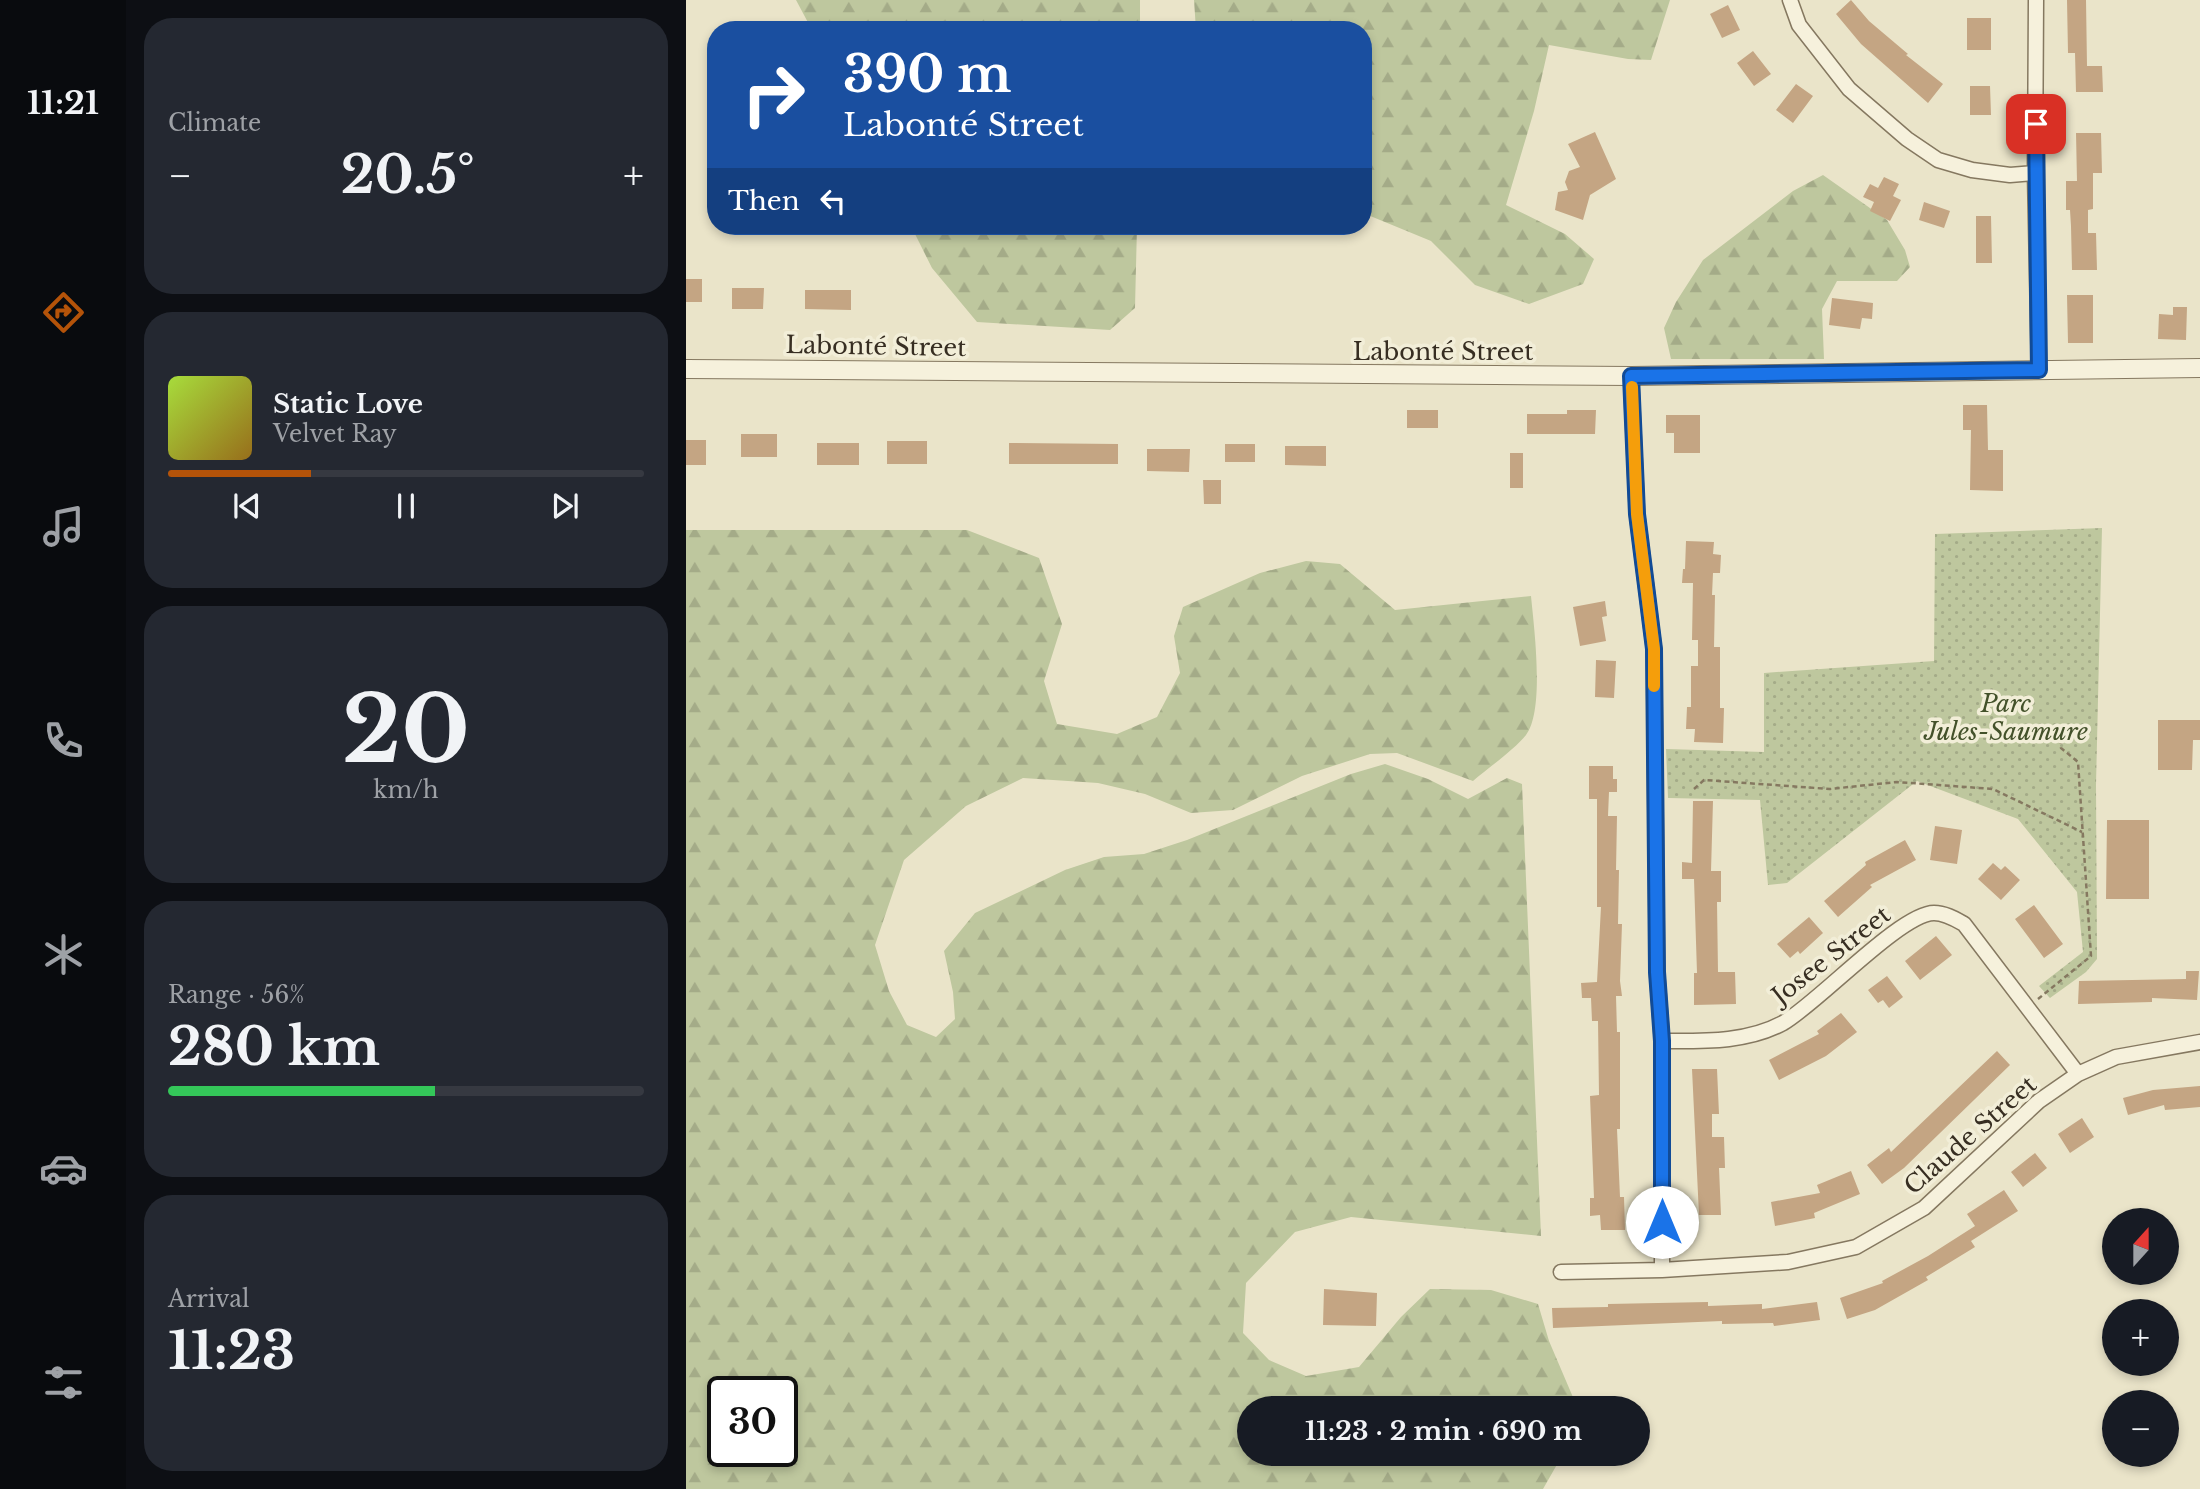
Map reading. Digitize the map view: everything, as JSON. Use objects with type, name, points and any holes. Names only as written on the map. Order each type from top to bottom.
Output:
[{"type":"street","points":[[1790,0],[1798,25],[1849,89],[1907,139],[1938,160],[1972,170],[2010,175],[2035,173]]},
{"type":"street","points":[[2036,0],[2035,173],[2039,370]]},
{"type":"street","name":"Labonté Street","points":[[686,369],[1631,376],[2200,368]]},
{"type":"street","points":[[1631,376],[1637,514],[1654,649],[1657,972],[1662,1041],[1662,1270]]},
{"type":"street","name":"Josee Street","points":[[1662,1041],[1727,1038],[1753,1034],[1783,1023],[1917,917],[1934,913],[1949,916],[1964,924],[2078,1074]]},
{"type":"street","name":"Claude Street","points":[[1561,1272],[1662,1270],[1788,1262],[1856,1247],[1924,1208],[2039,1101],[2078,1074],[2116,1057],[2200,1042]]},
{"type":"path","points":[[2028,1008],[2091,956],[2078,762],[2061,748],[2062,725]]},
{"type":"path","points":[[1694,789],[1704,780],[1830,789],[1897,782],[1993,789],[2082,832]]},
{"type":"green space","points":[[796,0],[1140,0],[1140,21],[807,21]]},
{"type":"green space","points":[[1194,0],[1670,0],[1651,60],[1628,59],[1549,45],[1534,111],[1506,205],[1565,234],[1594,259],[1583,284],[1529,304],[1475,285],[1431,241],[1372,217],[1372,21],[1195,21]]},
{"type":"green space","points":[[1823,175],[1887,220],[1905,250],[1910,267],[1897,281],[1837,281],[1822,309],[1824,359],[1671,359],[1664,328],[1676,302],[1703,260],[1793,191]]},
{"type":"green space","points":[[916,235],[1137,235],[1135,308],[1110,330],[977,322],[932,268]]},
{"type":"green space","name":"Parc Jules-Saumure","points":[[2102,528],[2096,785],[2097,959],[2086,972],[2050,998],[2039,986],[2083,952],[2077,892],[2018,819],[1917,781],[1787,883],[1768,885],[1760,800],[1668,798],[1666,749],[1764,752],[1764,673],[1934,661],[1935,534]]},
{"type":"green space","points":[[686,530],[967,530],[1039,558],[1062,624],[1044,681],[1057,724],[1117,734],[1157,717],[1180,673],[1174,636],[1183,607],[1260,573],[1306,561],[1340,564],[1395,610],[1531,596],[1537,668],[1532,723],[1521,741],[1473,781],[1397,753],[1370,754],[1302,776],[1233,810],[1191,813],[1145,794],[1098,783],[1023,778],[966,806],[904,860],[875,945],[889,991],[907,1025],[936,1037],[955,1019],[953,992],[944,951],[975,913],[1065,870],[1104,857],[1144,854],[1187,840],[1351,774],[1385,764],[1428,779],[1468,799],[1507,778],[1522,784],[1541,1236],[1351,1217],[1295,1232],[1246,1283],[1243,1333],[1269,1360],[1306,1376],[1359,1367],[1401,1317],[1430,1289],[1491,1290],[1538,1304],[1549,1341],[1572,1396],[1237,1396],[1237,1466],[1556,1466],[1543,1489],[686,1489]]},
{"type":"building","points":[[1851,0],[1869,21],[1908,54],[1906,55],[1943,84],[1928,103],[1861,44],[1836,14]]},
{"type":"building","points":[[2067,0],[2086,0],[2087,66],[2102,66],[2103,92],[2076,92],[2075,53],[2068,53]]},
{"type":"building","points":[[1728,5],[1740,30],[1722,38],[1710,14]]},
{"type":"building","points":[[1967,18],[1991,18],[1991,50],[1967,50]]},
{"type":"building","points":[[1753,51],[1771,74],[1754,86],[1737,63]]},
{"type":"building","points":[[1796,84],[1813,96],[1793,123],[1776,110]]},
{"type":"building","points":[[1970,86],[1990,86],[1991,115],[1970,115]]},
{"type":"building","points":[[1595,132],[1616,179],[1590,195],[1583,220],[1555,210],[1558,192],[1568,190],[1565,182],[1569,171],[1580,167],[1568,144]]},
{"type":"building","points":[[2076,133],[2101,133],[2102,173],[2093,173],[2093,209],[2088,210],[2088,233],[2096,233],[2097,270],[2072,270],[2066,181],[2077,181]]},
{"type":"building","points":[[1884,177],[1899,184],[1893,196],[1901,200],[1890,221],[1870,211],[1874,202],[1863,197],[1870,184],[1878,188]]},
{"type":"building","points":[[1924,202],[1950,211],[1944,228],[1919,220]]},
{"type":"building","points":[[1976,216],[1991,216],[1992,263],[1976,263]]},
{"type":"building","points":[[686,279],[702,279],[702,302],[686,302]]},
{"type":"building","points":[[732,288],[764,288],[763,309],[732,309]]},
{"type":"building","points":[[805,290],[851,290],[851,310],[805,309]]},
{"type":"building","points":[[2067,295],[2093,295],[2093,343],[2068,343]]},
{"type":"building","points":[[1832,298],[1873,303],[1872,319],[1862,318],[1860,329],[1829,325]]},
{"type":"building","points":[[2173,307],[2187,307],[2186,340],[2158,339],[2159,314],[2173,315]]},
{"type":"building","points":[[1963,405],[1987,405],[1988,450],[2003,450],[2003,491],[1970,490],[1971,430],[1963,430]]},
{"type":"building","points":[[1407,410],[1438,410],[1438,428],[1407,428]]},
{"type":"building","points":[[1567,410],[1596,410],[1595,434],[1527,434],[1527,414],[1567,414]]},
{"type":"building","points":[[1666,415],[1700,415],[1700,453],[1674,453],[1674,433],[1666,433]]},
{"type":"building","points":[[741,434],[777,434],[777,457],[741,457]]},
{"type":"building","points":[[686,440],[706,440],[706,465],[686,465]]},
{"type":"building","points":[[887,441],[927,441],[927,464],[887,464]]},
{"type":"building","points":[[817,443],[859,443],[859,465],[817,465]]},
{"type":"building","points":[[1009,443],[1118,444],[1118,464],[1009,464]]},
{"type":"building","points":[[1225,444],[1255,444],[1255,462],[1225,462]]},
{"type":"building","points":[[1285,446],[1326,446],[1326,466],[1285,465]]},
{"type":"building","points":[[1147,449],[1190,449],[1189,472],[1147,471]]},
{"type":"building","points":[[1510,453],[1523,453],[1523,488],[1510,488]]},
{"type":"building","points":[[1203,480],[1221,480],[1221,504],[1204,504]]},
{"type":"building","points":[[1686,541],[1714,542],[1713,554],[1721,555],[1720,573],[1713,573],[1712,595],[1715,595],[1714,647],[1720,647],[1723,743],[1694,742],[1695,729],[1686,729],[1687,707],[1691,707],[1691,666],[1698,666],[1698,640],[1692,640],[1693,583],[1682,583]]},
{"type":"building","points":[[1605,601],[1607,616],[1602,617],[1606,641],[1580,646],[1573,607]]},
{"type":"building","points":[[1596,660],[1616,661],[1614,698],[1595,697]]},
{"type":"building","points":[[2158,720],[2200,720],[2200,740],[2193,740],[2192,770],[2158,770]]},
{"type":"building","points":[[1589,766],[1613,766],[1613,779],[1617,779],[1617,792],[1609,792],[1608,816],[1617,816],[1618,924],[1622,924],[1622,996],[1616,996],[1617,1032],[1620,1032],[1620,1129],[1617,1129],[1620,1197],[1624,1197],[1625,1230],[1601,1230],[1600,1215],[1590,1216],[1590,1198],[1594,1198],[1590,1096],[1599,1095],[1598,1021],[1592,1021],[1591,998],[1582,998],[1581,983],[1597,982],[1601,907],[1597,907],[1597,799],[1589,799]]},
{"type":"building","points":[[1693,801],[1713,801],[1711,871],[1721,871],[1721,902],[1717,902],[1718,972],[1735,972],[1736,1004],[1694,1005],[1694,973],[1697,973],[1694,879],[1682,879],[1682,862],[1692,863]]},
{"type":"building","points":[[2107,820],[2149,820],[2149,899],[2106,899]]},
{"type":"building","points":[[1935,826],[1962,830],[1957,864],[1930,860]]},
{"type":"building","points":[[1905,840],[1916,860],[1870,885],[1872,887],[1838,917],[1824,901],[1866,865],[1865,862]]},
{"type":"building","points":[[1993,863],[2001,870],[2005,866],[2020,880],[2001,900],[1978,879]]},
{"type":"building","points":[[2034,905],[2063,944],[2044,958],[2015,919]]},
{"type":"building","points":[[1809,917],[1823,933],[1800,954],[1798,951],[1790,958],[1777,944]]},
{"type":"building","points":[[1936,936],[1952,955],[1920,980],[1905,961]]},
{"type":"building","points":[[2186,971],[2199,971],[2197,1000],[2152,998],[2152,1002],[2078,1004],[2079,981],[2186,979]]},
{"type":"building","points":[[1887,976],[1903,997],[1889,1008],[1883,1000],[1878,1003],[1868,990]]},
{"type":"building","points":[[1841,1013],[1857,1032],[1826,1056],[1779,1080],[1769,1060],[1819,1034],[1817,1031]]},
{"type":"building","points":[[1997,1051],[2010,1065],[1904,1168],[1882,1184],[1867,1165],[1889,1148],[1891,1152]]},
{"type":"building","points":[[1692,1069],[1717,1069],[1719,1114],[1712,1114],[1712,1137],[1724,1137],[1725,1168],[1719,1168],[1721,1215],[1699,1215]]},
{"type":"building","points":[[2200,1086],[2200,1107],[2165,1110],[2164,1105],[2128,1115],[2123,1098],[2153,1090]]},
{"type":"building","points":[[2082,1118],[2094,1137],[2070,1153],[2058,1134]]},
{"type":"building","points":[[2035,1153],[2047,1168],[2023,1187],[2011,1172]]},
{"type":"building","points":[[1851,1171],[1860,1194],[1814,1213],[1815,1218],[1775,1226],[1771,1202],[1820,1193],[1817,1185]]},
{"type":"building","points":[[2004,1190],[2018,1211],[1971,1241],[1975,1247],[1926,1277],[1928,1280],[1875,1310],[1847,1319],[1840,1298],[1883,1283],[1882,1281],[1975,1226],[1967,1214]]},
{"type":"building","points":[[1324,1289],[1377,1293],[1376,1326],[1323,1325]]},
{"type":"building","points":[[1708,1302],[1708,1306],[1762,1304],[1762,1309],[1817,1302],[1820,1320],[1774,1326],[1773,1323],[1722,1324],[1722,1321],[1553,1328],[1552,1308]]},
{"type":"slow traffic","points":[[1632,387],[1637,514],[1654,649],[1654,686]]},
{"type":"route","points":[[1662,1222],[1662,1041],[1657,972],[1654,649],[1637,514],[1631,376],[2039,370],[2036,124]]}]
